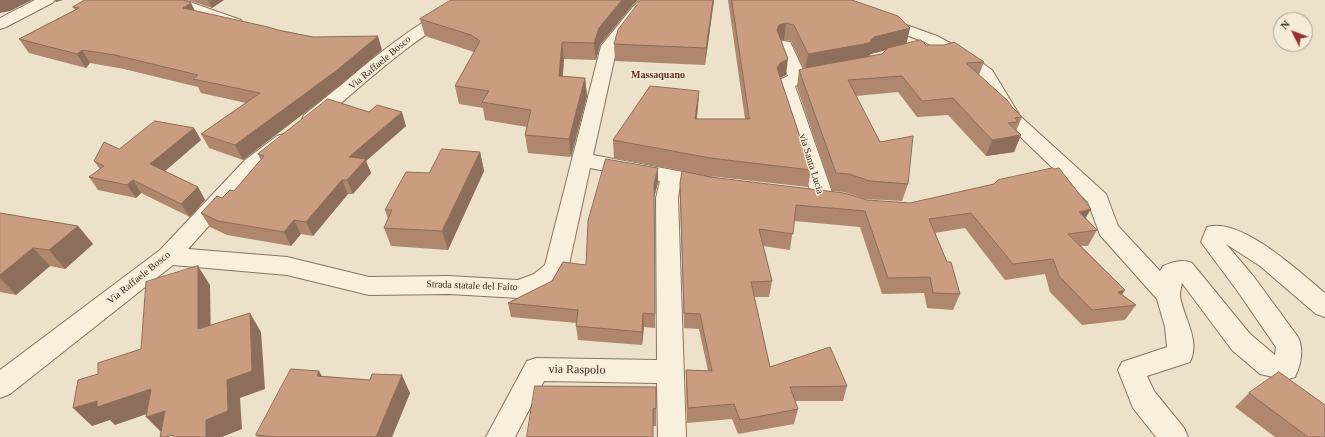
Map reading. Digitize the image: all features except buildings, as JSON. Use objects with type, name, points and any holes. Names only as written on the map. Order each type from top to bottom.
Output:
[{"type":"street","points":[[0,24],[47,0]]},
{"type":"street","points":[[170,0],[226,21],[248,26]]},
{"type":"street","name":"Via Raffaele Bosco","points":[[0,386],[168,256],[252,165],[348,90],[408,38],[455,9],[476,0]]},
{"type":"street","name":"Strada statale del Faito","points":[[168,256],[287,266],[369,286],[448,285],[519,289],[542,280],[556,269],[610,46],[637,11],[649,0]]},
{"type":"street","points":[[831,0],[851,10],[930,39],[960,55],[986,74],[1013,119],[1098,199],[1108,228],[1168,295],[1178,327],[1181,354],[1131,370],[1143,399],[1174,437]]},
{"type":"street","points":[[384,40],[408,38]]},
{"type":"street","name":"via Santa Lucia","points":[[784,46],[805,77],[785,84],[823,198],[785,194]]},
{"type":"street","points":[[583,160],[724,186]]},
{"type":"street","points":[[671,177],[667,198],[672,437]]},
{"type":"street","points":[[823,198],[844,200]]},
{"type":"street","points":[[1168,295],[1171,272],[1184,269],[1241,342],[1269,366],[1286,369],[1289,345],[1245,282],[1212,242],[1215,232],[1236,238],[1268,260],[1325,307]]},
{"type":"street","name":"via Raspolo","points":[[500,437],[536,369],[671,372]]},
{"type":"district","name":"Massaquano","points":[[658,75]]}]
